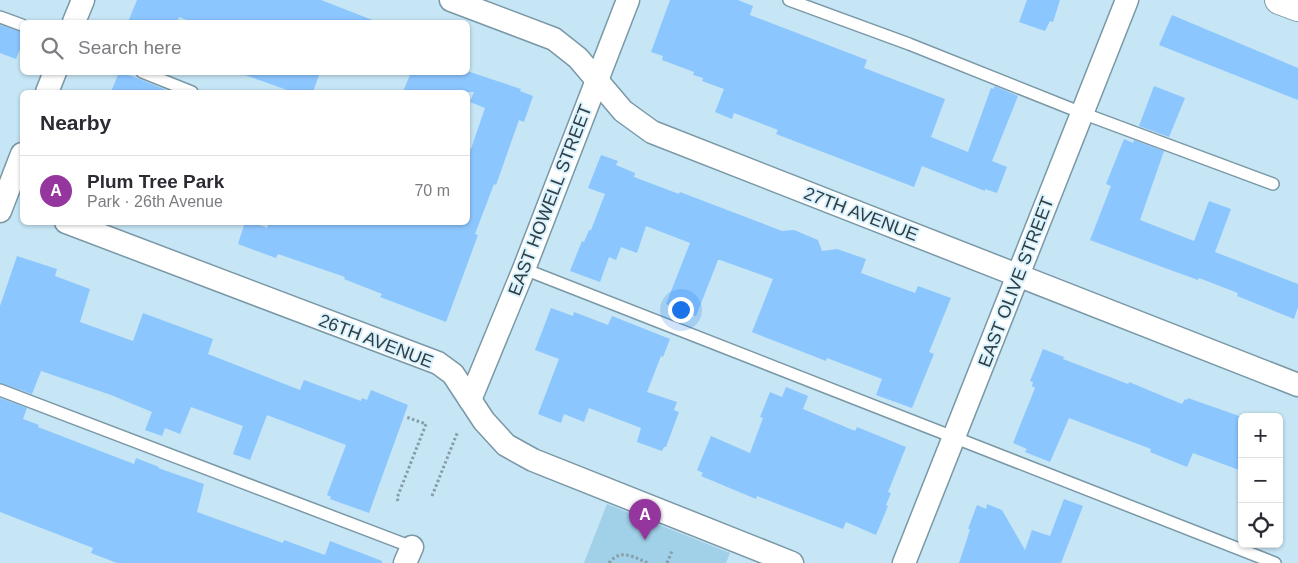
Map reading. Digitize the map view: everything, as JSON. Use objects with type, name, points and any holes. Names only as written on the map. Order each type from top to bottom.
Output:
[{"type":"street","points":[[75,20],[83,0]]},
{"type":"street","name":"27TH AVENUE","points":[[452,0],[554,39],[578,58],[623,112],[652,132],[1298,385]]},
{"type":"street","name":"EAST HOWELL STREET","points":[[470,400],[524,269],[628,0]]},
{"type":"street","name":"EAST OLIVE STREET","points":[[904,563],[1127,0]]},
{"type":"street","points":[[1279,0],[1298,7]]},
{"type":"street","points":[[48,90],[53,75]]},
{"type":"street","points":[[7,204],[20,161]]},
{"type":"street","name":"26TH AVENUE","points":[[74,225],[438,363],[452,374],[484,421],[506,445],[533,460],[792,563]]},
{"type":"lane","points":[[790,0],[1273,184]]},
{"type":"lane","points":[[0,17],[20,25]]},
{"type":"lane","points":[[150,75],[187,90]]},
{"type":"lane","points":[[524,269],[1275,563]]},
{"type":"lane","points":[[0,390],[409,555]]},
{"type":"path","points":[[398,501],[397,498],[426,424],[406,417]]},
{"type":"path","points":[[432,496],[458,430]]},
{"type":"path","points":[[667,563],[672,551]]},
{"type":"path","points":[[609,563],[618,555],[624,554],[648,563]]},
{"type":"shaded area","points":[[607,504],[730,553],[726,563],[584,563]]},
{"type":"building","points":[[137,0],[321,0],[372,20],[187,20],[179,17],[178,20],[129,20]]},
{"type":"building","points":[[670,0],[738,0],[753,6],[750,15],[867,60],[864,68],[945,99],[931,137],[968,152],[991,88],[993,89],[995,86],[1018,96],[992,161],[1007,167],[997,193],[985,189],[985,191],[922,166],[914,187],[776,134],[778,130],[734,113],[732,119],[715,112],[724,89],[702,81],[703,78],[693,75],[694,72],[662,60],[663,56],[651,52]]},
{"type":"building","points":[[1027,0],[1060,0],[1053,22],[1050,21],[1045,31],[1019,22]]},
{"type":"building","points":[[1172,15],[1298,68],[1298,100],[1159,45]]},
{"type":"building","points":[[0,25],[20,31],[20,49],[16,59],[0,53]]},
{"type":"building","points":[[470,72],[521,89],[520,91],[533,96],[524,122],[519,120],[496,185],[494,184],[475,234],[478,235],[446,322],[380,297],[382,294],[344,279],[345,277],[278,254],[276,258],[238,244],[244,225],[260,225],[267,228],[268,225],[470,225],[470,149],[485,108],[470,102],[474,92],[470,92],[470,90],[404,90],[410,75],[470,75]]},
{"type":"building","points":[[118,75],[128,75],[166,90],[112,90]]},
{"type":"building","points":[[245,75],[319,75],[314,90],[287,90]]},
{"type":"building","points":[[1154,86],[1185,98],[1169,137],[1139,126]]},
{"type":"building","points":[[1124,139],[1133,143],[1134,140],[1164,151],[1140,220],[1194,241],[1209,201],[1231,209],[1215,252],[1298,284],[1298,307],[1294,319],[1237,296],[1238,293],[1090,240],[1111,186],[1106,184]]},
{"type":"building","points":[[601,155],[618,161],[616,165],[635,173],[634,177],[679,194],[680,192],[782,231],[794,230],[818,240],[822,251],[837,249],[866,259],[861,273],[915,293],[918,286],[951,298],[929,352],[934,354],[912,408],[876,395],[882,379],[827,358],[826,361],[752,332],[773,279],[718,260],[696,316],[666,304],[690,243],[646,226],[637,253],[621,247],[616,260],[609,257],[600,282],[570,271],[582,241],[584,242],[589,230],[591,230],[605,194],[588,188]]},
{"type":"building","points":[[17,256],[57,269],[55,276],[90,289],[80,322],[133,341],[143,313],[213,339],[208,354],[300,390],[304,380],[361,401],[362,398],[367,400],[371,390],[408,405],[369,513],[330,499],[331,497],[327,495],[346,445],[267,415],[250,460],[233,454],[243,426],[191,407],[180,434],[165,428],[162,436],[145,430],[152,412],[111,395],[41,371],[32,394],[0,383],[0,306]]},
{"type":"building","points":[[551,308],[573,316],[574,312],[608,325],[612,316],[670,339],[647,392],[677,402],[674,410],[679,412],[666,447],[662,451],[637,442],[641,428],[589,408],[584,422],[564,414],[561,423],[538,414],[559,359],[535,350]]},
{"type":"building","points":[[1043,349],[1064,357],[1063,359],[1128,384],[1129,382],[1182,404],[1188,398],[1238,416],[1238,470],[1193,453],[1187,467],[1150,452],[1151,449],[1069,418],[1050,462],[1025,452],[1027,449],[1013,443],[1035,388],[1032,386],[1033,382],[1030,381]]},
{"type":"building","points":[[786,387],[808,396],[803,409],[855,431],[857,427],[906,447],[888,492],[891,493],[886,505],[888,506],[876,535],[846,522],[843,529],[757,496],[756,499],[701,476],[703,473],[697,470],[711,436],[750,453],[763,418],[760,417],[770,392],[782,397]]},
{"type":"building","points":[[0,398],[27,408],[23,419],[39,425],[38,427],[134,464],[136,458],[204,484],[197,512],[283,543],[284,540],[325,555],[330,541],[382,561],[382,563],[117,563],[91,553],[93,548],[0,512]]},
{"type":"building","points":[[1064,499],[1083,506],[1061,563],[959,563],[977,505],[986,509],[987,504],[1002,510],[1025,550],[1032,530],[1050,536]]},
{"type":"place","name":"Plum Tree Park","points":[[645,540]]}]
